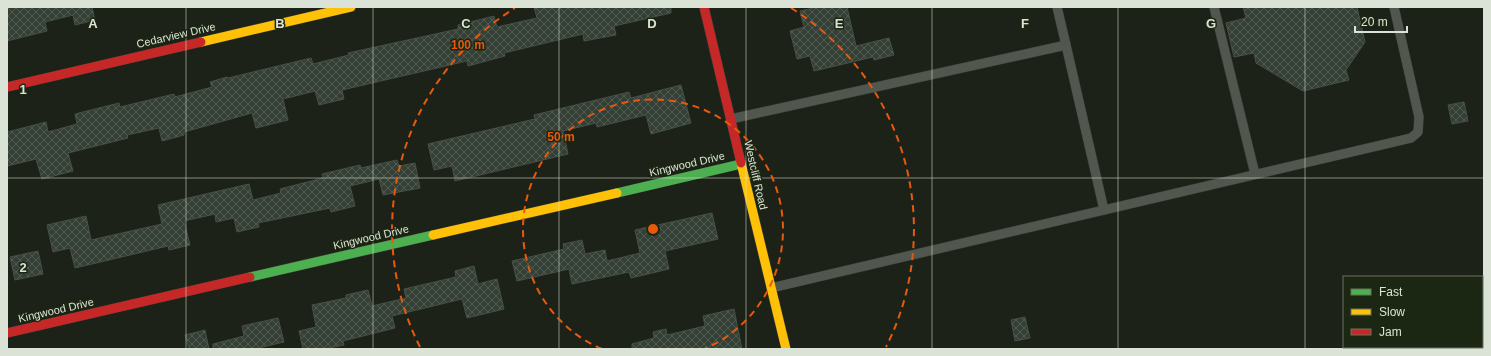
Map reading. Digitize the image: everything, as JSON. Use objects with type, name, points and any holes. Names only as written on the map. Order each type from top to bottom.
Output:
[{"type":"street","name":"Cedarview Drive","points":[[7,87],[351,7]]},
{"type":"street","name":"Westcliff Road","points":[[704,7],[786,349]]},
{"type":"street","name":"Kingwood Drive","points":[[7,334],[741,164]]},
{"type":"lane","points":[[1057,7],[1104,210]]},
{"type":"lane","points":[[1214,7],[1255,174]]},
{"type":"lane","points":[[771,288],[1411,138],[1418,132],[1419,117],[1394,7]]},
{"type":"lane","points":[[731,118],[1066,45]]},
{"type":"building","points":[[7,7],[92,7],[95,20],[75,25],[73,15],[45,22],[47,31],[7,41]]},
{"type":"building","points":[[534,7],[671,7],[671,13],[614,26],[616,35],[584,41],[583,34],[504,53],[505,56],[468,66],[467,61],[342,90],[344,99],[319,105],[315,91],[283,99],[288,120],[256,128],[252,113],[184,132],[184,135],[162,141],[159,128],[127,135],[128,138],[68,153],[73,171],[42,179],[36,159],[7,166],[7,132],[46,122],[48,132],[77,124],[75,114],[119,103],[120,107],[174,94],[175,97],[212,87],[210,82],[227,77],[311,58],[313,64],[349,55],[348,53],[458,29],[458,25],[494,16],[497,27],[537,18]]},
{"type":"building","points":[[818,7],[847,7],[856,46],[889,38],[894,55],[874,60],[873,57],[814,71],[810,56],[797,59],[790,31],[804,27],[800,11]]},
{"type":"building","points":[[1243,7],[1357,7],[1365,42],[1346,70],[1349,80],[1303,91],[1256,63],[1254,53],[1234,57],[1226,23],[1246,18]]},
{"type":"building","points":[[681,85],[691,123],[651,134],[646,115],[597,127],[596,123],[563,131],[568,154],[455,181],[452,166],[434,170],[428,144],[535,119],[534,115],[629,92],[631,98]]},
{"type":"building","points":[[1464,102],[1468,121],[1452,124],[1448,105]]},
{"type":"building","points":[[397,160],[399,166],[415,163],[420,188],[383,195],[379,179],[350,186],[355,206],[331,212],[330,208],[258,223],[259,227],[237,232],[234,218],[216,222],[215,214],[184,221],[190,245],[169,250],[168,246],[75,268],[70,248],[53,252],[47,225],[86,216],[91,240],[162,224],[158,205],[249,184],[253,200],[281,193],[280,189],[323,178],[322,174],[360,165],[361,168]]},
{"type":"building","points":[[712,213],[718,239],[665,251],[669,269],[631,278],[629,272],[572,284],[569,269],[517,281],[512,261],[564,249],[563,244],[582,240],[585,254],[605,250],[607,261],[640,253],[635,230]]},
{"type":"building","points":[[38,251],[43,274],[15,280],[10,257]]},
{"type":"building","points":[[474,266],[478,284],[497,279],[504,309],[467,318],[462,299],[392,316],[395,328],[343,341],[344,345],[324,349],[303,349],[299,331],[316,327],[312,305],[346,298],[346,295],[368,290],[372,306],[406,298],[404,289],[456,277],[455,271]]},
{"type":"building","points":[[734,309],[742,349],[632,349],[632,344],[654,338],[653,332],[666,329],[667,335],[705,326],[703,316]]},
{"type":"building","points":[[1025,317],[1030,338],[1015,341],[1011,320]]},
{"type":"building","points":[[278,318],[284,342],[254,349],[213,349],[213,344],[244,336],[242,326]]},
{"type":"building","points":[[205,330],[209,349],[189,349],[185,335]]},
{"type":"traffic: fast","points":[[617,193],[741,164]]},
{"type":"traffic: fast","points":[[250,277],[433,235]]},
{"type":"traffic: slow","points":[[201,42],[351,7]]},
{"type":"traffic: slow","points":[[741,163],[786,349]]},
{"type":"traffic: slow","points":[[433,235],[617,193]]},
{"type":"traffic: jam","points":[[704,7],[741,163]]},
{"type":"traffic: jam","points":[[7,87],[201,42]]},
{"type":"traffic: jam","points":[[7,333],[250,277]]}]
